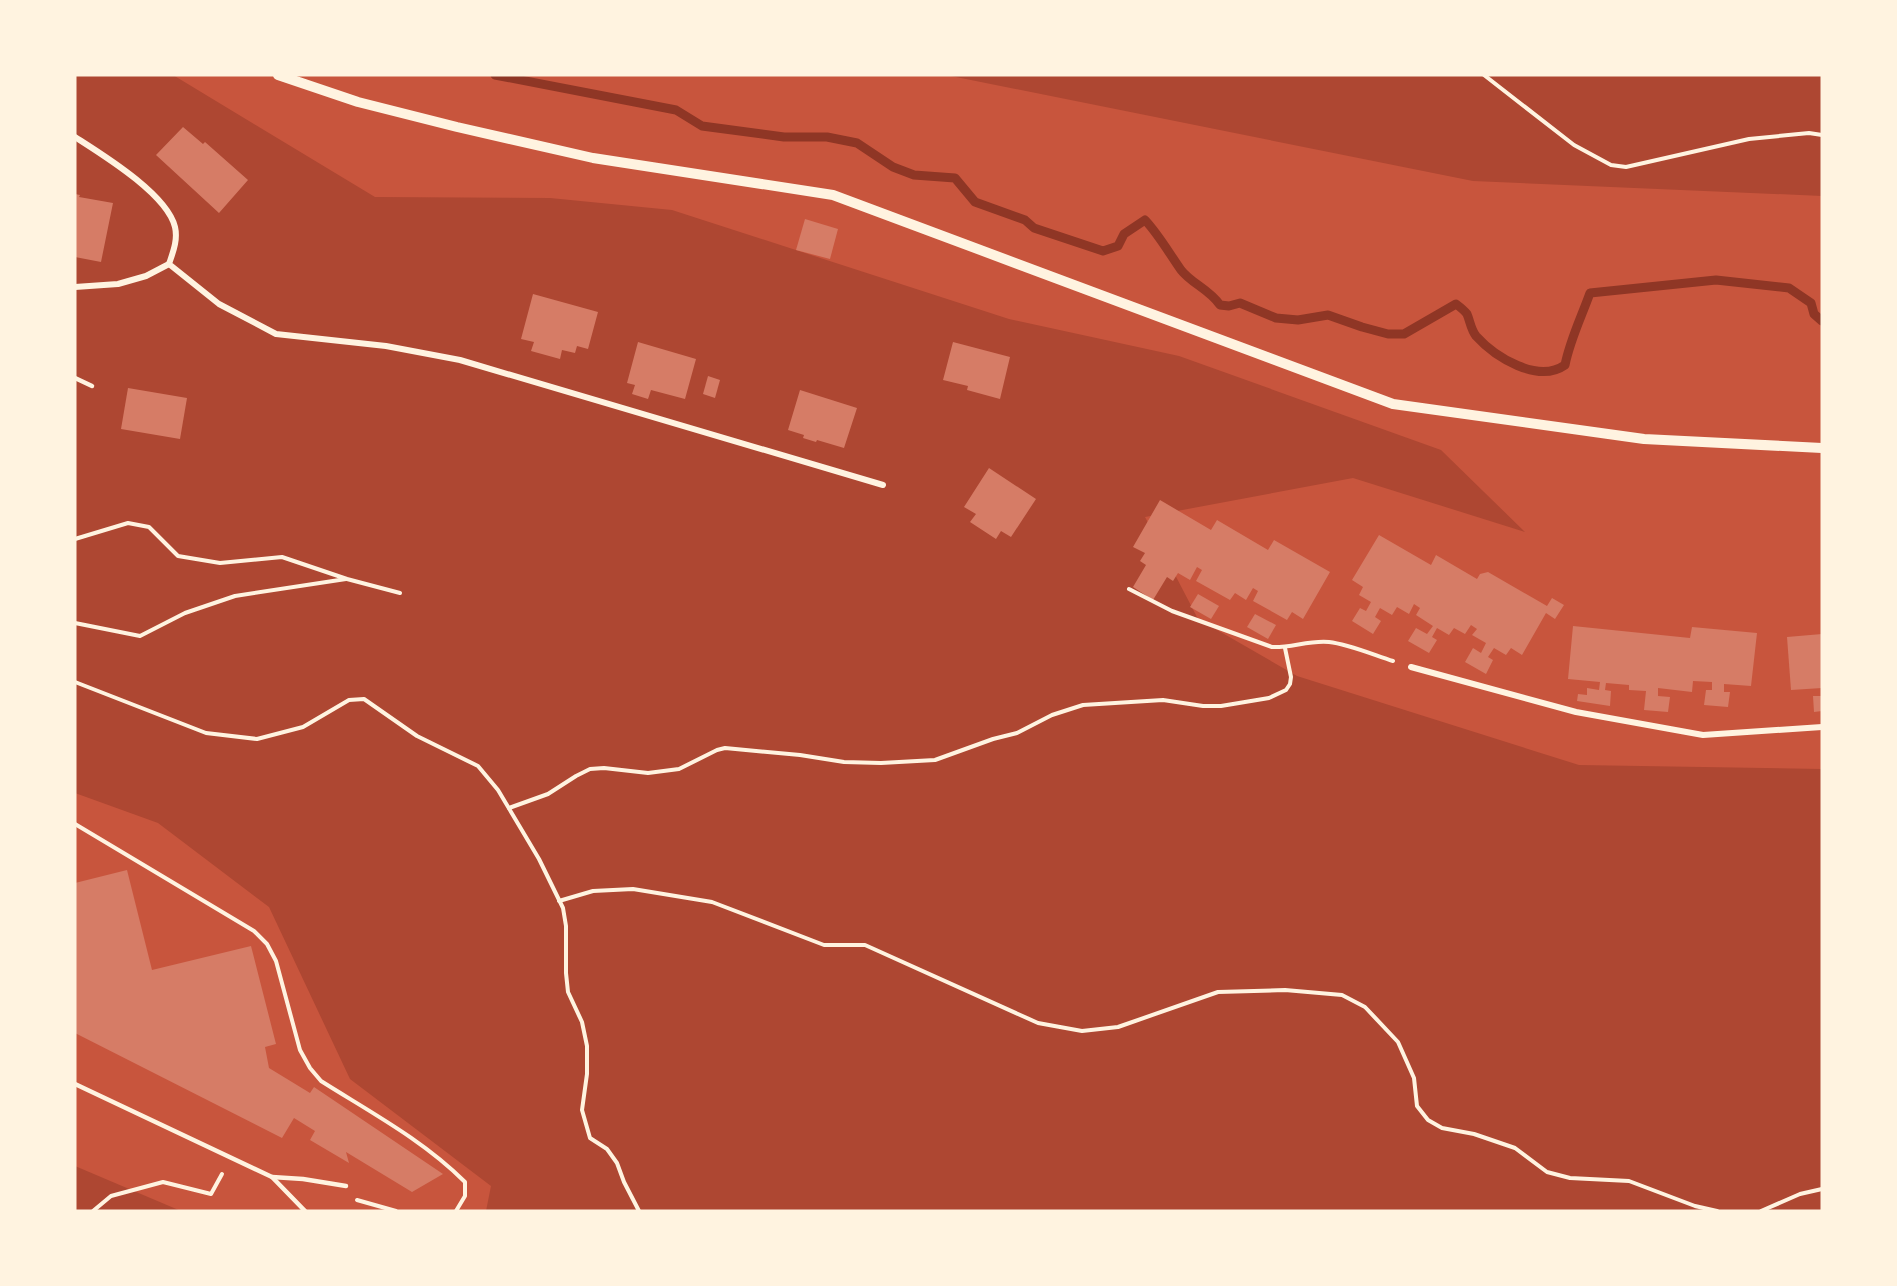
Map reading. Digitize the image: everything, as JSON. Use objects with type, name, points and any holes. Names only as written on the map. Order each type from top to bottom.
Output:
[{"type":"street","points":[[278,75],[358,102],[593,158],[833,195],[1393,404],[1644,439],[1822,448]]},
{"type":"street","points":[[75,136],[121,166],[162,204],[175,227],[175,247],[169,264],[146,276],[118,284],[75,287]]},
{"type":"street","points":[[169,264],[219,304],[276,334],[386,346],[460,360],[883,485]]},
{"type":"street","points":[[1411,667],[1576,712],[1703,735],[1822,727]]},
{"type":"lane","points":[[75,378],[92,386]]},
{"type":"lane","points":[[75,1084],[272,1177],[305,1211]]},
{"type":"lane","points":[[272,1177],[346,1186]]},
{"type":"path","points":[[1484,75],[1574,145],[1611,165],[1626,167],[1749,139],[1809,133],[1822,135]]},
{"type":"path","points":[[75,539],[128,523],[149,527],[178,556],[220,563],[282,557],[347,579],[400,593]]},
{"type":"path","points":[[75,623],[140,636],[185,613],[235,596],[347,579]]},
{"type":"path","points":[[1129,589],[1172,611],[1272,647],[1285,648],[1312,642],[1331,642],[1411,667]]},
{"type":"path","points":[[509,808],[548,795],[590,769],[648,772],[679,769],[725,748],[800,755],[844,762],[918,762],[935,760],[993,739],[1017,733],[1052,715],[1083,705],[1163,700],[1203,706],[1249,703],[1269,698],[1286,690],[1290,684],[1291,677],[1285,648]]},
{"type":"path","points":[[75,682],[206,733],[256,739],[303,727],[349,700],[364,699],[417,736],[478,766],[498,790],[509,808],[539,859],[563,908],[566,926],[568,992],[582,1022],[587,1046],[587,1074],[582,1110],[590,1138],[607,1149],[617,1163],[639,1211]]},
{"type":"path","points":[[75,824],[254,932],[267,944],[276,961],[300,1050],[310,1068],[321,1081],[429,1149],[465,1182],[465,1196],[456,1211]]},
{"type":"path","points":[[559,901],[593,891],[633,890],[712,902],[824,945],[865,945],[1038,1023],[1082,1031],[1118,1027],[1218,992],[1284,990],[1341,995],[1365,1007],[1398,1042],[1414,1078],[1417,1106],[1428,1120],[1442,1128],[1474,1134],[1515,1148],[1547,1172],[1570,1178],[1629,1181],[1695,1206],[1717,1211]]},
{"type":"path","points":[[93,1211],[111,1196],[164,1182],[211,1194],[231,1158]]},
{"type":"path","points":[[1761,1211],[1800,1194],[1822,1189]]},
{"type":"shaded area","points":[[75,75],[173,75],[375,197],[550,198],[672,210],[1009,319],[1179,356],[1441,450],[1525,532],[1353,478],[1145,517],[1198,619],[1297,676],[1579,765],[1822,769],[1822,1211],[486,1211],[491,1186],[350,1079],[269,907],[158,823],[75,793]]},
{"type":"shaded area","points":[[946,75],[1822,75],[1822,196],[1473,181]]},
{"type":"shaded area","points":[[75,1166],[181,1211],[75,1211]]},
{"type":"building","points":[[183,127],[203,144],[205,142],[248,180],[219,213],[156,155]]},
{"type":"building","points":[[75,194],[80,195],[79,197],[113,203],[101,262],[75,257]]},
{"type":"building","points":[[805,219],[838,229],[830,259],[796,250]]},
{"type":"building","points":[[533,294],[598,312],[588,349],[577,346],[575,353],[562,350],[560,359],[531,351],[534,342],[521,339]]},
{"type":"building","points":[[638,342],[696,359],[685,399],[651,390],[648,399],[632,394],[635,385],[627,383]]},
{"type":"building","points":[[953,342],[1010,357],[1000,399],[967,390],[968,386],[943,380]]},
{"type":"building","points":[[708,376],[720,380],[715,398],[703,394]]},
{"type":"building","points":[[128,388],[187,398],[180,439],[121,429]]},
{"type":"building","points":[[800,390],[857,408],[844,448],[803,438],[804,435],[788,430]]},
{"type":"building","points":[[989,468],[1036,499],[1011,537],[1001,531],[996,539],[970,522],[976,514],[964,507]]},
{"type":"building","points":[[1160,500],[1211,530],[1217,520],[1268,550],[1274,540],[1330,572],[1303,619],[1292,612],[1287,620],[1253,601],[1258,591],[1253,588],[1246,600],[1235,593],[1230,600],[1196,581],[1202,570],[1197,567],[1190,580],[1178,573],[1173,581],[1167,577],[1153,600],[1133,587],[1146,565],[1140,561],[1145,553],[1133,547]]},
{"type":"building","points":[[1379,535],[1431,565],[1436,555],[1477,579],[1480,574],[1488,572],[1547,606],[1552,598],[1564,605],[1555,619],[1546,613],[1522,655],[1511,648],[1506,655],[1494,648],[1488,657],[1493,660],[1486,674],[1465,662],[1473,648],[1481,653],[1486,643],[1472,635],[1477,629],[1471,625],[1465,634],[1454,628],[1449,635],[1437,628],[1432,637],[1437,640],[1429,653],[1408,641],[1416,628],[1427,634],[1433,626],[1416,615],[1420,608],[1414,604],[1409,614],[1397,607],[1392,615],[1380,608],[1375,617],[1381,621],[1373,634],[1352,621],[1360,608],[1366,611],[1371,602],[1359,595],[1363,587],[1352,580]]},
{"type":"building","points":[[1198,594],[1219,606],[1211,619],[1190,607]]},
{"type":"building","points":[[1255,614],[1276,625],[1268,639],[1247,627]]},
{"type":"building","points":[[1573,626],[1690,638],[1692,627],[1757,633],[1751,686],[1724,684],[1724,692],[1730,692],[1728,707],[1704,705],[1706,690],[1712,690],[1712,682],[1693,681],[1692,692],[1658,688],[1658,696],[1670,697],[1668,712],[1644,710],[1646,691],[1629,690],[1629,685],[1606,683],[1605,690],[1611,691],[1610,706],[1577,701],[1578,694],[1587,695],[1587,688],[1599,690],[1600,682],[1568,679]]},
{"type":"building","points":[[1822,634],[1822,688],[1791,690],[1787,637]]},
{"type":"building","points":[[1813,696],[1822,696],[1822,711],[1814,712]]},
{"type":"building","points":[[127,870],[152,970],[251,946],[276,1044],[265,1047],[269,1068],[310,1093],[314,1087],[443,1174],[412,1192],[346,1152],[349,1163],[310,1140],[315,1131],[294,1118],[282,1138],[75,1033],[75,883]]},
{"type":"waterway","points":[[495,75],[676,110],[702,126],[784,137],[827,137],[857,143],[893,167],[914,175],[955,178],[975,202],[1025,220],[1034,228],[1103,251],[1118,246],[1124,234],[1145,220],[1181,270],[1220,305],[1229,306],[1240,303],[1276,318],[1298,320],[1328,315],[1388,334],[1404,334],[1456,304],[1467,314],[1474,334],[1484,344],[1505,359],[1530,370],[1554,370],[1565,365],[1590,293],[1716,280],[1789,288],[1811,303],[1814,314],[1822,321]]}]
